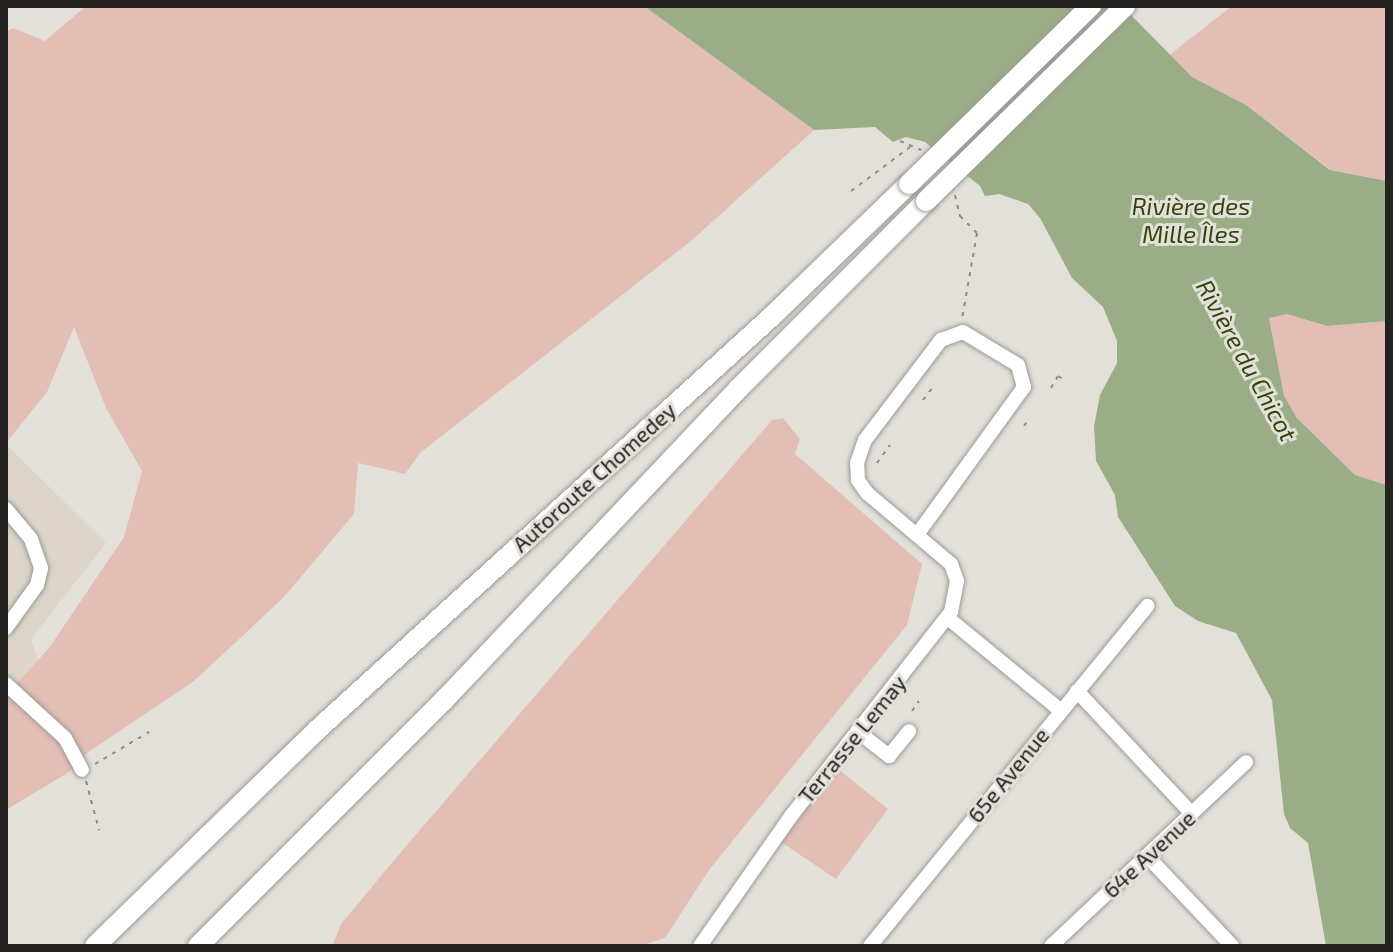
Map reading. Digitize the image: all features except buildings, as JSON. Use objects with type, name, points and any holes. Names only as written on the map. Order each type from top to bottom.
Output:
[{"type":"highway","name":"Autoroute Chomedey","points":[[95,946],[317,730],[770,318],[1091,6]]},
{"type":"highway","name":"Autoroute Chomedey","points":[[198,946],[411,734],[738,389],[1125,6]]},
{"type":"street","points":[[919,532],[1024,387],[1018,365],[963,332],[941,340],[858,455],[861,486],[919,532],[955,571],[948,618],[1060,710]]},
{"type":"street","points":[[6,509],[31,539],[41,568],[37,585],[6,628]]},
{"type":"street","name":"65e Avenue","points":[[870,946],[1147,606]]},
{"type":"street","name":"Terrasse Lemay","points":[[700,946],[857,731],[948,618]]},
{"type":"street","points":[[6,684],[65,738],[82,770]]},
{"type":"street","points":[[1077,691],[1192,814]]},
{"type":"street","points":[[857,731],[893,760],[909,731]]},
{"type":"street","name":"64e Avenue","points":[[1051,946],[1246,762]]},
{"type":"street","points":[[1147,856],[1232,946]]},
{"type":"path","points":[[851,191],[911,146]]},
{"type":"path","points":[[961,323],[977,233]]},
{"type":"path","points":[[1051,388],[1058,376],[1063,379]]},
{"type":"path","points":[[923,400],[934,386]]},
{"type":"path","points":[[1024,426],[1029,419]]},
{"type":"path","points":[[877,463],[890,445]]},
{"type":"path","points":[[912,711],[919,701]]},
{"type":"path","points":[[99,830],[82,770],[149,732]]},
{"type":"shaded area","points":[[86,6],[644,6],[814,130],[691,241],[420,453],[405,474],[358,463],[354,514],[283,598],[194,681],[87,753],[69,772],[6,810],[6,696],[49,648],[124,537],[142,471],[106,408],[74,327],[47,392],[6,443],[6,32],[13,28],[45,41]]},
{"type":"shaded area","points":[[1232,6],[1387,6],[1387,181],[1331,170],[1246,105],[1192,77],[1168,56]]},
{"type":"shaded area","points":[[1287,314],[1327,326],[1387,321],[1387,485],[1355,475],[1297,418],[1284,396],[1269,317]]},
{"type":"shaded area","points":[[783,418],[800,439],[795,454],[922,564],[907,625],[709,870],[665,938],[640,946],[332,946],[341,924],[395,859],[772,420]]},
{"type":"shaded area","points":[[6,444],[106,543],[31,639],[50,699],[6,769]]},
{"type":"shaded area","points":[[838,769],[888,809],[836,879],[781,842]]},
{"type":"water","name":"Rivière des Mille Îles","points":[[644,6],[1122,6],[1192,77],[1246,105],[1330,170],[1387,181],[1387,321],[1327,326],[1287,314],[1269,318],[1284,396],[1297,418],[1355,475],[1387,485],[1387,946],[1326,946],[1308,843],[1290,828],[1284,814],[1272,700],[1236,633],[1198,621],[1175,606],[1118,517],[1115,495],[1096,461],[1094,426],[1100,395],[1117,363],[1117,341],[1103,307],[1072,278],[1040,218],[1028,204],[999,194],[985,196],[980,186],[925,142],[906,137],[893,142],[875,127],[814,130]]},
{"type":"water label","name":"Rivière du Chicot","points":[[1247,360]]}]
